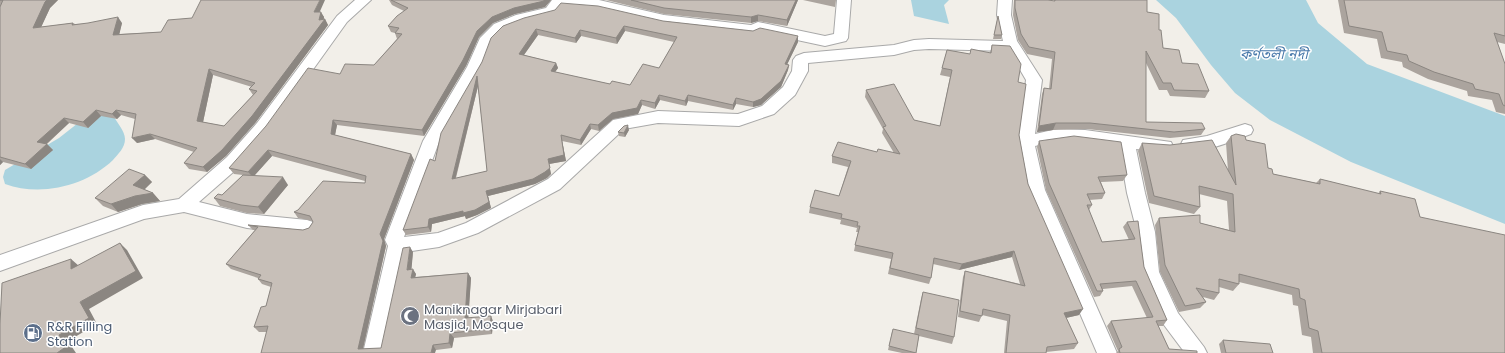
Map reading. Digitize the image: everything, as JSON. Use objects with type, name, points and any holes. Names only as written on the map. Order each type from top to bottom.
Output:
[{"type":"street","points":[[184,205],[233,162],[263,127],[342,19],[364,0]]},
{"type":"street","points":[[373,353],[397,246],[394,240],[431,141],[457,100],[475,67],[485,41],[499,27],[521,18],[551,11],[558,2],[577,2],[631,11],[664,20],[754,30],[758,27],[825,41],[840,38],[844,0]]},
{"type":"street","points":[[1006,0],[1004,15],[1010,41],[1034,80],[1026,142],[1036,190],[1107,353]]},
{"type":"street","points":[[397,246],[439,240],[472,228],[554,184],[619,124],[658,117],[739,120],[768,110],[789,91],[800,71],[801,60],[809,57],[894,50],[914,45],[929,44],[1013,46]]},
{"type":"street","points":[[1026,142],[1057,135],[1085,136],[1127,142],[1173,146],[1207,142],[1245,130]]},
{"type":"street","points":[[1127,142],[1136,193],[1146,232],[1150,272],[1171,319],[1197,353]]},
{"type":"street","points":[[0,263],[143,212],[184,205],[247,221],[307,227]]},
{"type":"water","points":[[911,0],[949,0],[944,5],[949,24],[914,16]]},
{"type":"water","name":"কর্ণতলী নদী","points":[[1156,0],[1306,0],[1318,23],[1367,64],[1505,116],[1505,224],[1351,162],[1270,120],[1235,93],[1211,65],[1176,18]]},
{"type":"water","points":[[113,115],[124,133],[125,142],[123,148],[113,160],[90,177],[62,187],[48,189],[19,188],[5,184],[3,177],[5,170],[59,138],[87,116]]},
{"type":"building","points":[[3,0],[47,0],[33,28],[73,23],[72,25],[88,23],[118,17],[113,35],[161,32],[168,20],[192,18],[201,0],[320,0],[314,12],[321,12],[319,20],[325,19],[252,116],[222,150],[203,167],[184,163],[197,148],[150,134],[132,138],[136,114],[116,110],[112,114],[96,110],[83,122],[64,118],[37,142],[47,144],[25,164],[0,157],[0,7]],"holes":[[[209,69],[255,83],[249,89],[257,91],[224,126],[197,121]]]},
{"type":"building","points":[[391,0],[544,0],[514,8],[492,17],[477,31],[463,60],[422,130],[333,120],[331,134],[411,154],[380,234],[383,241],[358,349],[381,348],[403,248],[410,247],[407,270],[413,269],[411,278],[468,273],[465,318],[491,316],[490,329],[450,333],[449,343],[433,345],[431,353],[261,353],[268,326],[254,327],[261,307],[266,306],[272,283],[258,279],[261,275],[226,264],[258,227],[248,225],[303,230],[309,228],[313,222],[310,216],[294,212],[298,210],[323,181],[365,183],[366,176],[268,150],[248,172],[229,168],[266,126],[308,68],[340,74],[345,64],[374,65],[402,34],[395,33],[399,28],[388,26],[397,16],[408,8]]},
{"type":"building","points":[[631,0],[796,0],[787,20],[758,15],[751,17],[664,8]]},
{"type":"building","points":[[1015,0],[1147,0],[1147,12],[1159,14],[1159,30],[1161,30],[1163,48],[1179,50],[1182,63],[1198,64],[1209,91],[1174,90],[1171,83],[1163,83],[1146,51],[1146,122],[1202,123],[1205,129],[1174,132],[1090,123],[1056,123],[1039,126],[1044,88],[1051,89],[1055,52],[1029,47],[1021,34],[1015,8]]},
{"type":"building","points":[[1344,0],[1505,0],[1505,36],[1494,33],[1505,64],[1505,106],[1503,105],[1499,94],[1475,89],[1473,84],[1434,72],[1409,61],[1407,55],[1387,51],[1382,32],[1349,26]]},
{"type":"building","points":[[561,3],[598,6],[663,21],[753,31],[760,28],[798,36],[785,64],[789,65],[781,81],[761,99],[753,102],[736,98],[733,105],[688,95],[685,101],[659,95],[655,103],[641,100],[637,108],[612,113],[598,125],[590,124],[580,140],[561,135],[564,155],[548,159],[550,168],[533,179],[486,191],[489,202],[475,210],[463,213],[463,211],[429,219],[428,227],[403,230],[430,159],[435,161],[441,133],[482,62],[491,38],[503,26],[524,18],[555,10]],"holes":[[[624,26],[677,37],[659,68],[643,64],[630,85],[612,81],[610,84],[551,71],[556,63],[519,54],[536,29],[575,38],[580,30],[616,38]],[[477,76],[487,171],[452,179]]]},
{"type":"building","points":[[998,16],[1002,35],[994,35]]},
{"type":"building","points":[[992,45],[1010,46],[1021,64],[1018,82],[1026,84],[1019,135],[1028,184],[1083,309],[1064,313],[1078,343],[1047,347],[1046,353],[1006,353],[1010,315],[983,309],[982,316],[960,311],[965,271],[1025,286],[1014,251],[962,264],[934,258],[931,278],[890,268],[893,253],[855,245],[860,226],[857,226],[858,222],[841,218],[842,214],[810,207],[815,190],[839,196],[851,161],[832,156],[838,142],[877,152],[878,149],[900,154],[883,127],[886,126],[866,90],[894,84],[914,120],[940,126],[952,70],[942,68],[947,50],[970,54],[971,49],[991,53]]},
{"type":"building","points":[[628,125],[624,133],[618,132],[624,126]]},
{"type":"building","points":[[1236,134],[1245,136],[1246,140],[1265,144],[1268,168],[1272,169],[1273,174],[1320,184],[1320,179],[1381,194],[1380,191],[1415,199],[1420,217],[1505,235],[1505,353],[1322,353],[1318,331],[1309,328],[1305,300],[1300,298],[1299,289],[1239,274],[1239,284],[1219,279],[1219,293],[1196,288],[1206,302],[1185,306],[1165,265],[1159,218],[1200,215],[1200,223],[1235,232],[1233,194],[1199,186],[1200,207],[1154,196],[1142,143],[1170,145],[1212,140],[1236,185],[1231,136]]},
{"type":"building","points":[[1074,136],[1121,142],[1127,175],[1098,177],[1105,193],[1087,194],[1092,205],[1087,205],[1102,242],[1135,239],[1127,222],[1138,221],[1144,267],[1167,320],[1156,321],[1169,349],[1197,351],[1197,353],[1120,353],[1119,349],[1122,347],[1111,321],[1153,317],[1136,281],[1100,284],[1103,291],[1097,291],[1049,183],[1039,141]]},
{"type":"building","points":[[129,169],[145,175],[133,185],[153,193],[135,196],[111,204],[95,198]]},
{"type":"building","points":[[243,175],[283,177],[258,207],[241,205],[214,198],[218,194],[222,195]]},
{"type":"building","points":[[120,243],[136,271],[80,302],[89,318],[59,335],[67,346],[57,353],[0,353],[2,283],[71,259],[71,269]]},
{"type":"building","points":[[923,292],[959,300],[954,337],[916,328]]},
{"type":"building","points":[[893,329],[919,335],[916,353],[889,346]]},
{"type":"building","points":[[1223,340],[1270,344],[1273,353],[1226,353]]},
{"type":"place","name":"Maniknagar Mirjabari Masjid, Mosque","points":[[410,316]]},
{"type":"place","name":"R&R Filling Station","points":[[33,333]]}]
